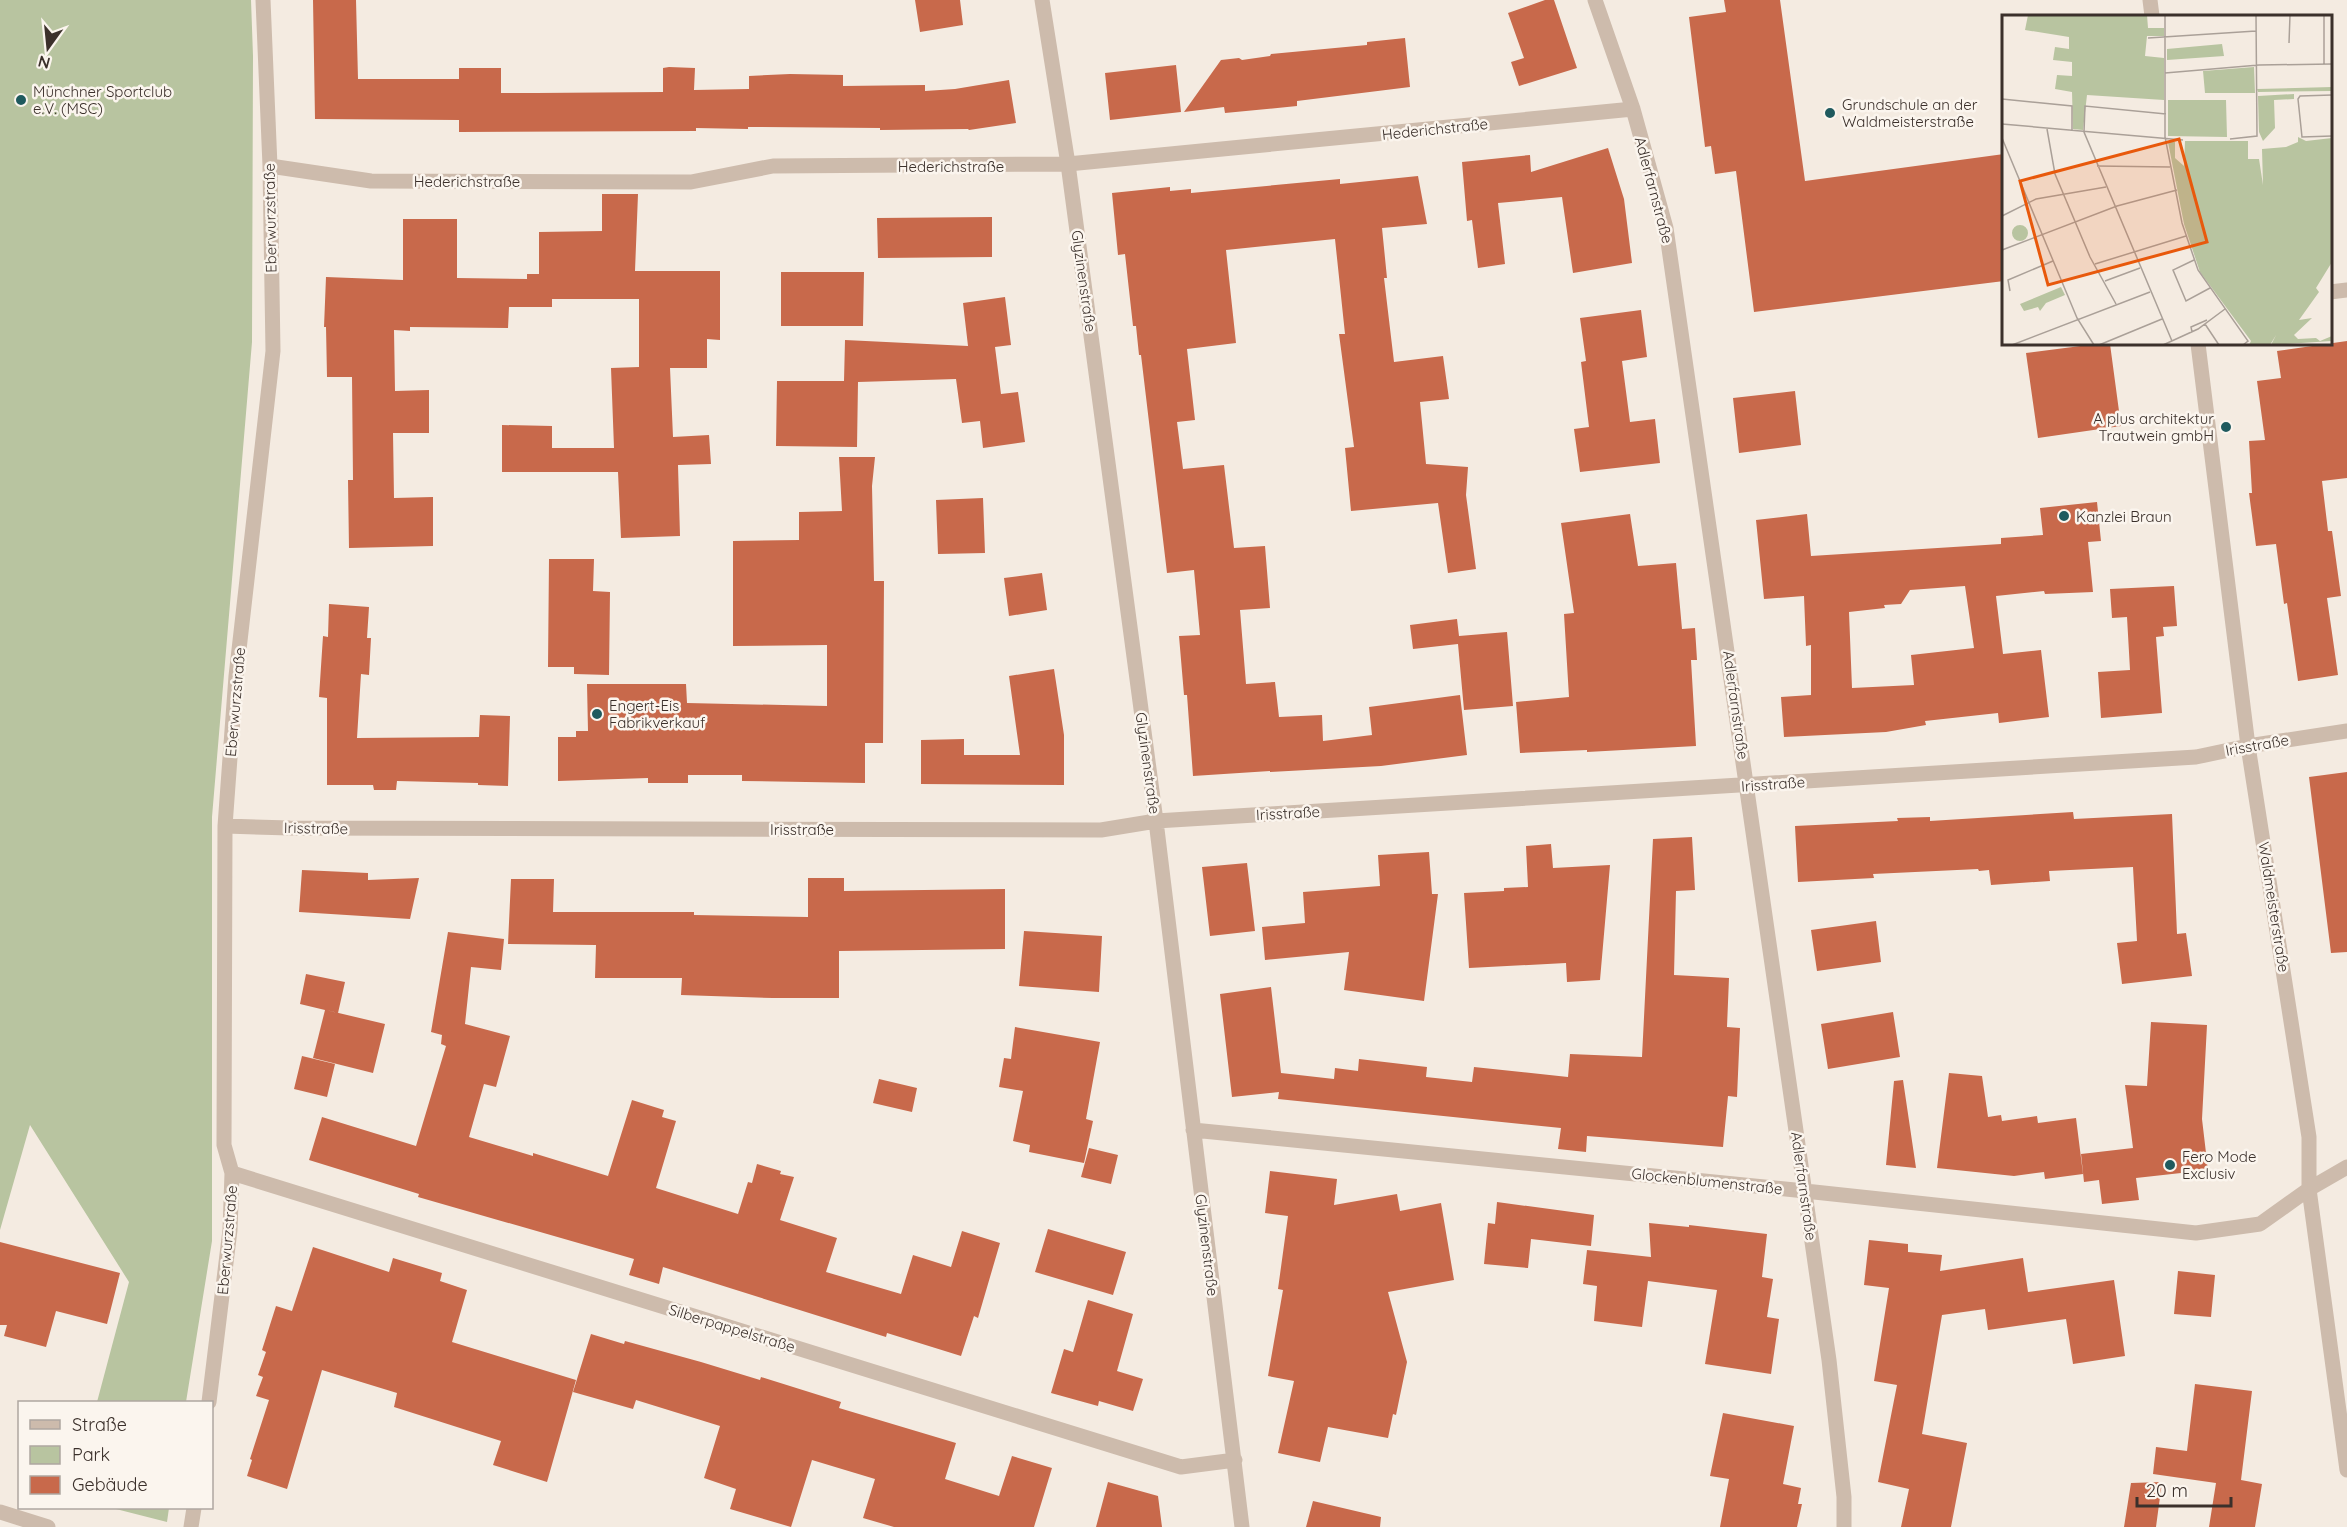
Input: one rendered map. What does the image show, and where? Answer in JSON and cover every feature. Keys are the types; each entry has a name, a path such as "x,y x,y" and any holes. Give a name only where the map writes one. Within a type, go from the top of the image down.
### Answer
{"street":[{"name":"Eberwurzstraße","path":"209,1401 230,1230 232,1173 224,1145 225,826 236,676 273,351 270,166 263,0"},
{"name":"Glyzinenstraße","path":"1042,0 1068,164 1156,821 1242,1527"},
{"name":"Adlerfarnstraße","path":"1595,0 1633,109 1666,228 1830,1369 1844,1497 1844,1527"},
{"path":"2150,0 2152,15"},
{"name":"Hederichstraße","path":"270,166 371,181 691,182 773,166 1068,164 1633,109"},
{"path":"2332,292 2347,290"},
{"name":"Waldmeisterstraße","path":"2198,345 2248,746 2309,1137 2309,1189 2347,1470"},
{"name":"Irisstraße","path":"225,826 1101,830 1156,821 2196,757 2248,746 2347,731"},
{"name":"Glockenblumenstraße","path":"1192,1131 1805,1191 2196,1233 2260,1224 2309,1189 2347,1167"},
{"name":"Silberpappelstraße","path":"232,1173 1180,1467 1235,1460"},
{"path":"191,1527 194,1509"},
{"path":"0,1512 48,1527"}],"green space":[{"path":"0,0 251,0 253,56 252,342 212,817 212,1241 186,1401 97,1401 129,1282 30,1125 0,1230"},
{"path":"116,1509 169,1509 167,1522"}],"building":[{"path":"313,0 356,0 358,79 459,79 459,68 501,68 501,93 663,92 663,68 669,67 695,68 694,90 749,89 749,76 790,74 843,75 843,86 925,85 925,91 955,89 1009,80 1016,123 969,130 748,127 748,129 696,128 696,131 459,132 459,120 315,119"},
{"path":"915,0 960,0 963,25 920,32"},
{"path":"1545,0 1554,0 1577,68 1519,86 1511,62 1524,58 1508,13"},
{"path":"1724,0 1780,0 1805,181 2002,154 2002,281 1754,312 1736,171 1715,174 1711,146 1705,147 1689,17 1726,12"},
{"path":"1405,38 1410,87 1297,101 1297,106 1225,113 1224,107 1184,112 1221,60 1239,58 1242,60 1271,54 1367,45 1367,42"},
{"path":"1176,65 1181,112 1110,120 1105,73"},
{"path":"1608,148 1624,199 1632,263 1573,273 1562,197 1498,203 1505,264 1478,268 1472,220 1467,221 1462,162 1530,155 1531,172"},
{"path":"1418,176 1427,224 1382,228 1387,278 1384,278 1394,362 1443,356 1449,399 1420,402 1426,464 1468,467 1466,495 1476,569 1448,573 1438,503 1351,511 1345,448 1354,447 1339,334 1345,334 1335,239 1226,250 1236,343 1187,349 1195,420 1177,422 1183,469 1224,465 1234,548 1265,546 1270,608 1240,610 1246,684 1275,682 1279,717 1322,715 1323,741 1372,735 1369,707 1460,695 1467,755 1381,766 1193,776 1187,695 1184,695 1179,636 1200,635 1194,570 1167,573 1141,355 1139,355 1136,326 1133,326 1125,254 1118,255 1112,193 1170,187 1170,191 1191,189 1191,193 1340,179 1340,184"},
{"path":"602,194 638,194 635,271 720,271 720,340 707,339 707,368 670,368 673,437 709,435 711,464 678,465 680,536 621,538 618,472 502,472 502,425 552,426 552,448 614,448 611,368 639,367 639,299 552,299 552,307 509,307 508,328 410,327 410,331 394,330 395,391 429,390 429,433 393,433 394,498 433,497 433,546 349,548 348,480 353,480 352,377 327,377 326,327 324,327 326,277 403,280 403,219 457,219 457,278 527,279 527,274 539,274 539,232 602,231"},
{"path":"992,217 992,257 878,258 877,218"},
{"path":"781,272 864,272 863,326 781,326"},
{"path":"1005,297 1011,345 995,347 1001,394 1018,392 1025,442 983,448 980,421 962,423 956,379 858,382 857,447 776,446 777,381 844,381 845,340 968,346 963,303"},
{"path":"1641,310 1647,357 1622,361 1630,422 1655,419 1660,463 1580,472 1574,429 1589,427 1581,362 1586,361 1580,318"},
{"path":"2347,341 2347,478 2322,481 2328,531 2332,531 2341,596 2327,598 2338,675 2298,681 2276,544 2256,546 2249,493 2252,493 2249,441 2265,440 2257,381 2281,378 2277,351 2332,345"},
{"path":"2088,345 2110,345 2121,426 2038,438 2026,353"},
{"path":"1795,391 1801,445 1739,453 1733,398"},
{"path":"839,457 875,457 872,486 874,581 884,581 883,743 865,743 865,783 742,781 742,775 688,775 688,783 648,783 648,778 558,781 558,737 576,737 576,731 588,731 587,684 686,684 687,703 827,706 827,645 733,646 733,541 799,540 799,512 842,511"},
{"path":"983,498 985,553 938,554 936,500"},
{"path":"2097,502 2101,541 2088,542 2093,592 2045,594 2044,591 1996,596 2003,654 2041,650 2049,717 1999,723 1998,713 1925,721 1926,725 1886,732 1784,737 1781,697 1811,695 1811,645 1806,646 1804,596 1764,599 1756,520 1807,514 1811,556 2001,544 2001,538 2043,535 2040,508","holes":["1965,586 1974,648 1911,655 1914,685 1852,688 1849,612 1901,604 1910,590"]},
{"path":"1630,514 1638,566 1676,563 1682,629 1695,628 1697,660 1691,660 1696,746 1520,753 1516,702 1569,697 1564,614 1574,613 1561,523"},
{"path":"549,559 594,559 593,591 610,592 609,675 574,674 574,667 548,667"},
{"path":"1042,573 1047,610 1009,616 1004,578"},
{"path":"2174,586 2177,626 2163,627 2164,636 2156,637 2162,713 2101,718 2098,672 2130,670 2127,617 2112,618 2110,589"},
{"path":"329,604 369,607 367,638 371,638 369,675 361,674 357,738 479,737 480,715 510,716 508,786 397,781 396,790 374,790 373,785 327,785 327,698 319,697 323,636 328,637"},
{"path":"1457,619 1459,636 1507,632 1513,706 1464,710 1458,644 1413,649 1410,625"},
{"path":"1054,669 1064,735 1064,785 921,784 921,740 964,739 964,755 1020,755 1009,676"},
{"path":"2347,772 2347,952 2331,953 2309,777"},
{"path":"2073,812 2074,819 2172,814 2177,934 2186,933 2192,976 2122,984 2117,943 2137,941 2133,867 2049,871 2050,881 1991,885 1989,870 1979,871 1978,869 1873,874 1874,878 1798,882 1795,826 1898,821 1897,818 1930,817 1930,821"},
{"path":"1692,837 1695,890 1676,891 1674,975 1729,978 1727,1027 1740,1028 1737,1097 1728,1096 1723,1147 1587,1136 1586,1152 1558,1149 1561,1128 1278,1099 1279,1092 1232,1097 1220,994 1271,987 1281,1073 1334,1079 1335,1068 1358,1071 1359,1059 1427,1067 1426,1077 1472,1082 1474,1067 1568,1077 1570,1054 1642,1057 1653,839"},
{"path":"1551,844 1553,868 1610,865 1600,980 1567,982 1566,963 1469,968 1464,893 1528,887 1526,846"},
{"path":"1429,852 1432,894 1438,894 1424,1001 1344,990 1349,952 1265,960 1262,927 1305,923 1303,892 1380,886 1378,855"},
{"path":"1247,863 1255,931 1210,936 1202,867"},
{"path":"302,870 368,873 368,880 419,878 410,919 299,912"},
{"path":"808,878 844,878 844,891 1005,889 1005,949 839,951 839,998 773,998 681,995 682,978 595,978 596,945 508,944 511,879 554,879 553,912 694,912 694,915 808,917"},
{"path":"1876,921 1881,962 1817,971 1811,930"},
{"path":"1024,931 1102,936 1099,992 1019,986"},
{"path":"448,932 504,939 501,970 471,967 465,1024 510,1036 496,1087 484,1084 469,1137 533,1156 533,1153 608,1176 632,1100 664,1110 662,1117 676,1121 656,1188 738,1214 748,1182 752,1183 757,1164 781,1171 780,1174 794,1177 780,1220 837,1238 826,1272 901,1294 913,1255 951,1267 962,1231 1000,1243 978,1318 974,1316 961,1356 887,1333 886,1337 663,1267 659,1284 629,1275 634,1259 418,1197 419,1194 309,1160 322,1117 416,1146 446,1046 441,1044 442,1035 431,1032"},
{"path":"306,974 345,982 338,1013 385,1024 373,1073 313,1058 325,1010 300,1004"},
{"path":"1893,1012 1900,1057 1828,1069 1821,1024"},
{"path":"2151,1022 2207,1025 2202,1119 2208,1170 2136,1178 2139,1200 2102,1204 2099,1180 2084,1182 2081,1154 2133,1148 2125,1085 2147,1086"},
{"path":"1015,1027 1100,1042 1086,1119 1093,1121 1084,1163 1029,1152 1030,1145 1013,1141 1023,1091 999,1087 1004,1058 1011,1059"},
{"path":"302,1056 335,1064 327,1097 294,1089"},
{"path":"1949,1073 1982,1076 1988,1117 2001,1115 2002,1121 2037,1116 2038,1123 2076,1118 2083,1174 2045,1179 2044,1172 2014,1176 1937,1168"},
{"path":"879,1079 917,1088 912,1112 873,1103"},
{"path":"1903,1080 1916,1168 1886,1165 1894,1081"},
{"path":"1089,1148 1118,1155 1111,1184 1081,1177"},
{"path":"1270,1171 1337,1179 1334,1205 1397,1194 1400,1211 1441,1203 1454,1280 1388,1292 1407,1362 1396,1415 1393,1414 1388,1438 1328,1427 1320,1462 1278,1453 1294,1381 1268,1376 1283,1290 1278,1289 1288,1216 1265,1213"},
{"path":"1497,1202 1594,1215 1591,1246 1531,1239 1528,1268 1484,1264 1488,1223 1495,1224"},
{"path":"1649,1223 1767,1234 1762,1277 1773,1279 1767,1317 1779,1319 1771,1374 1705,1364 1717,1290 1648,1281 1642,1327 1594,1321 1597,1286 1583,1284 1587,1250 1651,1257"},
{"path":"1048,1229 1126,1252 1113,1295 1035,1272"},
{"path":"1869,1240 1908,1244 1908,1252 1942,1255 1940,1271 2023,1258 2028,1292 2114,1280 2125,1356 2073,1364 2066,1319 1988,1330 1985,1309 1942,1315 1922,1434 1967,1443 1951,1527 1901,1527 1909,1489 1878,1482 1897,1385 1874,1381 1889,1288 1864,1285"},
{"path":"0,1242 120,1273 107,1324 56,1311 46,1347 4,1336 7,1325 0,1325"},
{"path":"313,1247 389,1272 393,1258 442,1273 440,1281 467,1290 452,1342 576,1380 547,1482 493,1465 501,1441 394,1407 397,1393 322,1370 287,1489 247,1476 252,1460 250,1459 269,1400 256,1396 263,1377 258,1375 266,1352 262,1350 276,1306 292,1311"},
{"path":"2178,1271 2215,1275 2211,1317 2174,1314"},
{"path":"1088,1300 1133,1314 1117,1371 1143,1379 1133,1411 1099,1401 1098,1406 1051,1393 1064,1349 1073,1352"},
{"path":"591,1334 624,1344 625,1341 760,1380 761,1377 841,1402 839,1408 956,1443 945,1479 999,1496 1012,1456 1052,1468 1034,1527 894,1527 863,1518 875,1479 812,1460 791,1527 730,1509 736,1489 704,1478 720,1426 636,1400 633,1409 573,1392"},
{"path":"2195,1384 2252,1391 2241,1480 2262,1484 2255,1527 2209,1527 2216,1483 2153,1474 2156,1447 2187,1451"},
{"path":"1723,1413 1794,1426 1783,1484 1801,1488 1798,1504 1802,1504 1797,1527 1720,1527 1729,1479 1710,1476"},
{"path":"1108,1482 1158,1496 1162,1527 1096,1527"},
{"path":"2162,1482 2156,1527 2124,1527 2131,1483"},
{"path":"1313,1501 1381,1517 1380,1527 1306,1527"}],"place":[{"name":"Münchner Sportclub e.V. (MSC)","path":"21,100"},
{"name":"Grundschule an der Waldmeisterstraße","path":"1830,113"},
{"name":"A plus architektur Trautwein gmbH","path":"2226,427"},
{"name":"Kanzlei Braun","path":"2064,516"},
{"name":"Engert-Eis Fabrikverkauf","path":"597,714"},
{"name":"Fero Mode Exclusiv","path":"2170,1165"}]}
